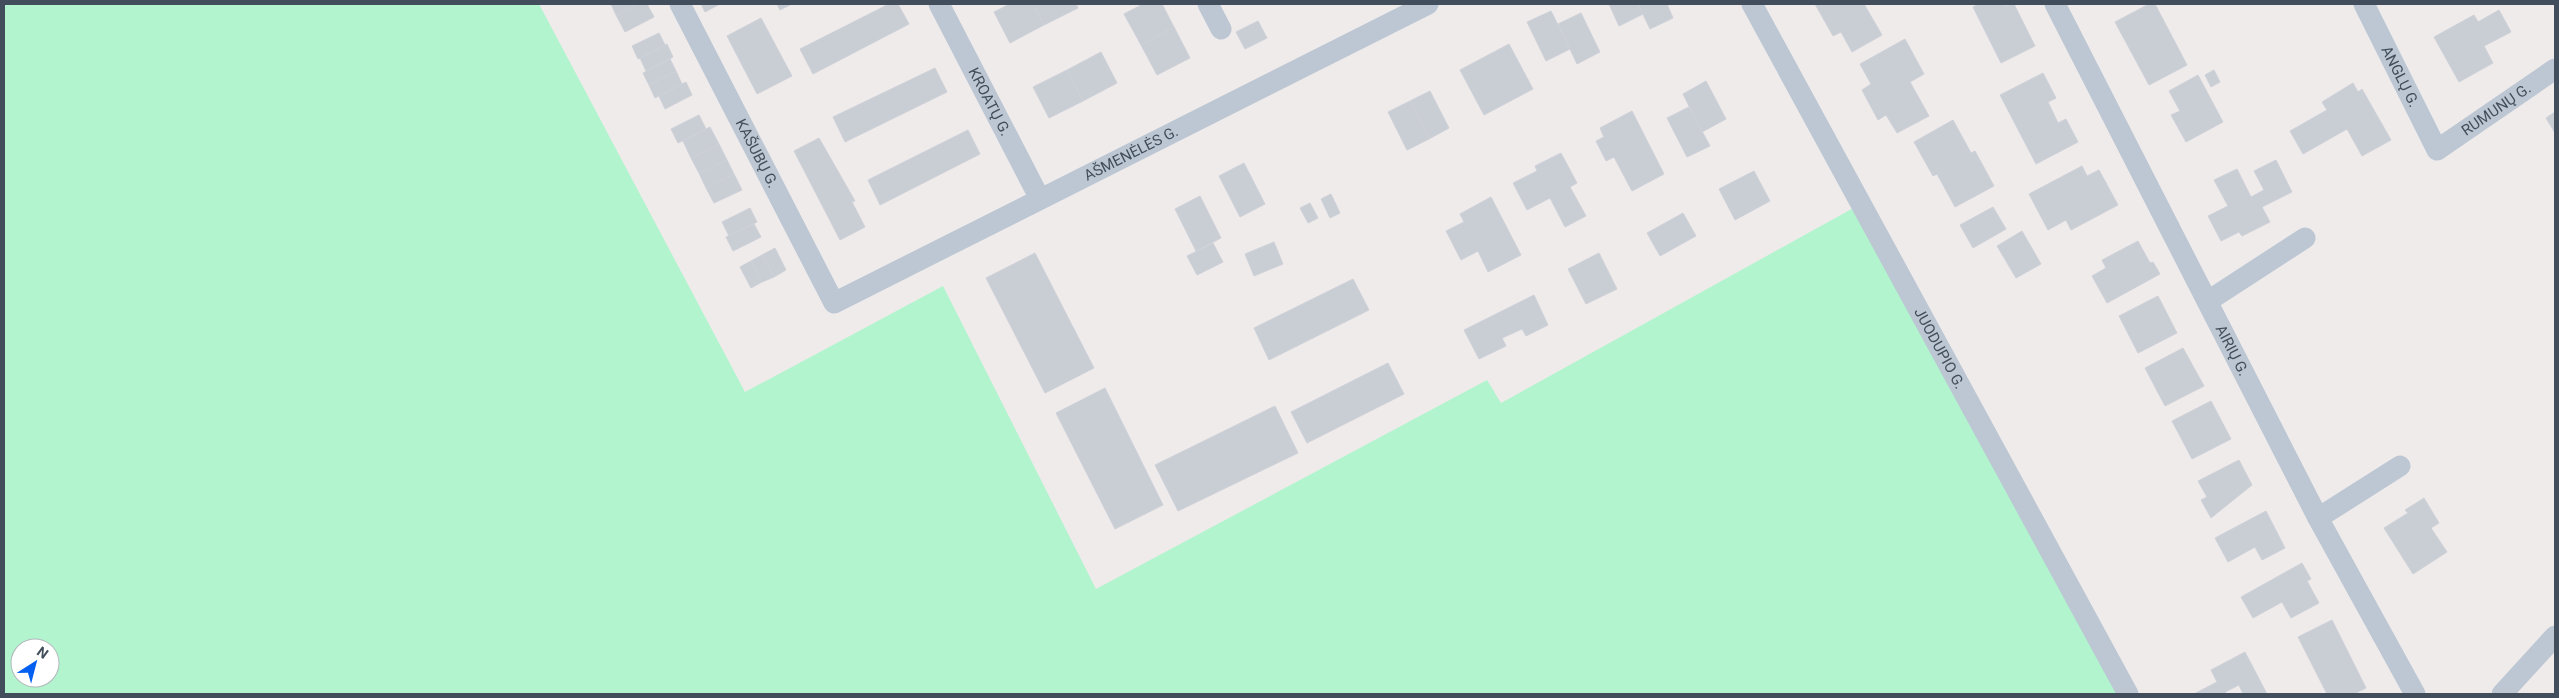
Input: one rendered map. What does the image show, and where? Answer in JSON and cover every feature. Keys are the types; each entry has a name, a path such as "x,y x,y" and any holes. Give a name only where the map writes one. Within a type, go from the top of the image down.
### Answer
{"street":[{"name":"KAŠUBŲ G.","path":"680,4 834,303"},
{"name":"KROATŲ G.","path":"939,4 1040,199"},
{"path":"1208,4 1221,29"},
{"name":"AŠMENĖLĖS G.","path":"834,303 1428,4"},
{"name":"JUODUPIO G.","path":"1752,4 2128,694"},
{"name":"AIRIŲ G.","path":"2055,4 2318,518 2415,694"},
{"name":"ANGLŲ G.","path":"2364,4 2437,150"},
{"name":"RUMUNŲ G.","path":"2437,150 2555,69"},
{"path":"2208,301 2305,238"},
{"path":"2318,518 2400,466"},
{"path":"2502,694 2555,636"}],"green space":[{"path":"4,4 539,4 745,392 943,286 1096,589 1487,380 1501,403 1857,206 2120,694 4,694"}],"building":[{"path":"611,4 638,4 616,15"},
{"path":"638,4 647,4 654,17 625,32 616,15"},
{"path":"701,4 720,4 705,12"},
{"path":"777,4 792,4 780,10"},
{"path":"889,4 898,4 909,24 813,74 800,49"},
{"path":"1010,4 1033,4 1044,25 1010,43 994,12"},
{"path":"1033,4 1076,4 1078,8 1044,25"},
{"path":"1143,4 1162,4 1174,27 1141,45 1124,14"},
{"path":"1609,4 1638,4 1643,14 1619,26"},
{"path":"1638,4 1667,4 1673,18 1650,29"},
{"path":"1815,4 1864,4 1882,35 1852,52 1841,32 1833,36"},
{"path":"1979,4 2005,4 2006,6 2014,4 2035,46 2001,63 1973,7"},
{"path":"2149,4 2155,4 2187,65 2149,85 2115,22"},
{"path":"2499,10 2511,32 2484,46 2493,63 2459,82 2434,37 2474,15 2478,22"},
{"path":"1551,11 1570,49 1546,61 1527,22"},
{"path":"1581,13 1600,52 1577,64 1558,24"},
{"path":"761,18 792,76 757,94 727,36"},
{"path":"1258,21 1267,38 1245,49 1236,32"},
{"path":"1174,27 1190,58 1157,75 1141,45"},
{"path":"659,33 665,45 638,59 632,46"},
{"path":"1905,39 1924,74 1910,82 1929,116 1897,133 1886,115 1878,120 1862,90 1871,84 1860,64"},
{"path":"667,44 673,57 646,71 640,58"},
{"path":"1509,44 1533,89 1484,115 1460,70"},
{"path":"1101,52 1117,83 1083,101 1067,70"},
{"path":"670,59 676,71 649,85 643,73"},
{"path":"935,68 947,92 845,142 833,117"},
{"path":"1067,70 1083,101 1049,118 1033,87"},
{"path":"2214,70 2220,82 2211,87 2205,75"},
{"path":"676,71 682,84 655,98 649,85"},
{"path":"2043,73 2056,98 2048,102 2058,123 2066,119 2078,142 2036,164 2000,95"},
{"path":"2198,75 2223,122 2186,142 2171,115 2180,111 2169,91"},
{"path":"1706,81 1726,119 1702,132 1683,94"},
{"path":"686,82 692,95 665,109 659,96"},
{"path":"2353,83 2358,92 2362,89 2391,140 2362,156 2347,129 2303,154 2290,131 2327,110 2322,102"},
{"path":"1430,91 1449,128 1429,139 1410,101"},
{"path":"1410,101 1429,139 1407,150 1388,112"},
{"path":"1689,107 1710,146 1687,157 1667,118"},
{"path":"1632,111 1664,174 1632,191 1614,157 1606,161 1596,141 1604,137 1600,128"},
{"path":"2555,112 2555,133 2546,118"},
{"path":"699,115 706,129 678,143 671,129"},
{"path":"1953,120 1971,153 1975,151 1994,186 1955,207 1937,174 1933,176 1914,142"},
{"path":"710,127 719,144 691,158 683,141"},
{"path":"968,130 980,154 880,205 868,180"},
{"path":"819,138 855,201 852,202 865,227 840,240 794,151"},
{"path":"719,144 727,160 699,173 691,158"},
{"path":"1561,153 1577,183 1570,187 1586,216 1565,227 1550,198 1527,210 1513,183 1537,171 1535,166"},
{"path":"727,160 734,174 706,188 699,173"},
{"path":"2276,160 2292,192 2262,207 2270,222 2242,236 2239,232 2221,241 2208,216 2228,206 2214,180 2237,169 2251,197 2264,190 2254,171"},
{"path":"1244,163 1265,204 1240,217 1219,176"},
{"path":"2082,166 2087,176 2099,170 2118,205 2071,230 2066,220 2048,230 2029,194"},
{"path":"1754,171 1770,201 1735,220 1719,189"},
{"path":"734,174 742,190 714,203 706,188"},
{"path":"1331,194 1340,213 1330,218 1321,199"},
{"path":"1200,196 1221,238 1196,251 1175,209"},
{"path":"1491,197 1521,255 1488,272 1478,251 1461,260 1446,231 1464,222 1460,214"},
{"path":"1310,203 1318,218 1308,223 1300,208"},
{"path":"1993,207 2006,229 1973,248 1960,225"},
{"path":"750,208 757,222 729,236 722,222"},
{"path":"1683,213 1696,236 1660,256 1647,233"},
{"path":"754,224 761,237 733,251 726,237"},
{"path":"2022,231 2041,264 2016,278 1997,246"},
{"path":"2138,241 2150,263 2153,262 2160,274 2107,303 2092,276 2106,268 2102,260"},
{"path":"1274,242 1283,264 1254,276 1245,254"},
{"path":"1213,243 1223,262 1197,275 1187,256"},
{"path":"775,248 786,270 774,277 762,255"},
{"path":"1035,253 1094,368 1045,393 986,278"},
{"path":"1599,253 1617,289 1586,304 1568,269"},
{"path":"762,255 774,277 762,282 751,261"},
{"path":"751,261 762,282 751,288 740,267"},
{"path":"1353,279 1369,310 1269,360 1254,328"},
{"path":"1534,295 1548,325 1526,336 1522,329 1502,338 1506,346 1479,359 1464,330"},
{"path":"2158,296 2177,333 2138,353 2119,316"},
{"path":"2183,348 2204,386 2165,406 2145,368"},
{"path":"1388,363 1404,394 1307,443 1291,412"},
{"path":"1105,388 1163,505 1115,529 1056,413"},
{"path":"2211,401 2231,439 2192,459 2172,421"},
{"path":"1275,406 1298,453 1178,511 1155,465"},
{"path":"2239,460 2252,485 2211,518 2201,500 2207,497 2198,481"},
{"path":"2424,498 2439,523 2431,528 2447,552 2413,574 2384,528 2408,513 2405,510"},
{"path":"2266,511 2285,548 2262,560 2255,547 2228,562 2215,538"},
{"path":"2302,563 2311,579 2307,581 2319,603 2291,618 2282,602 2253,618 2241,597"},
{"path":"2332,620 2366,688 2354,694 2327,694 2298,637"},
{"path":"2245,652 2267,694 2243,694 2239,685 2225,692 2227,694 2194,694 2217,682 2211,670"}]}
